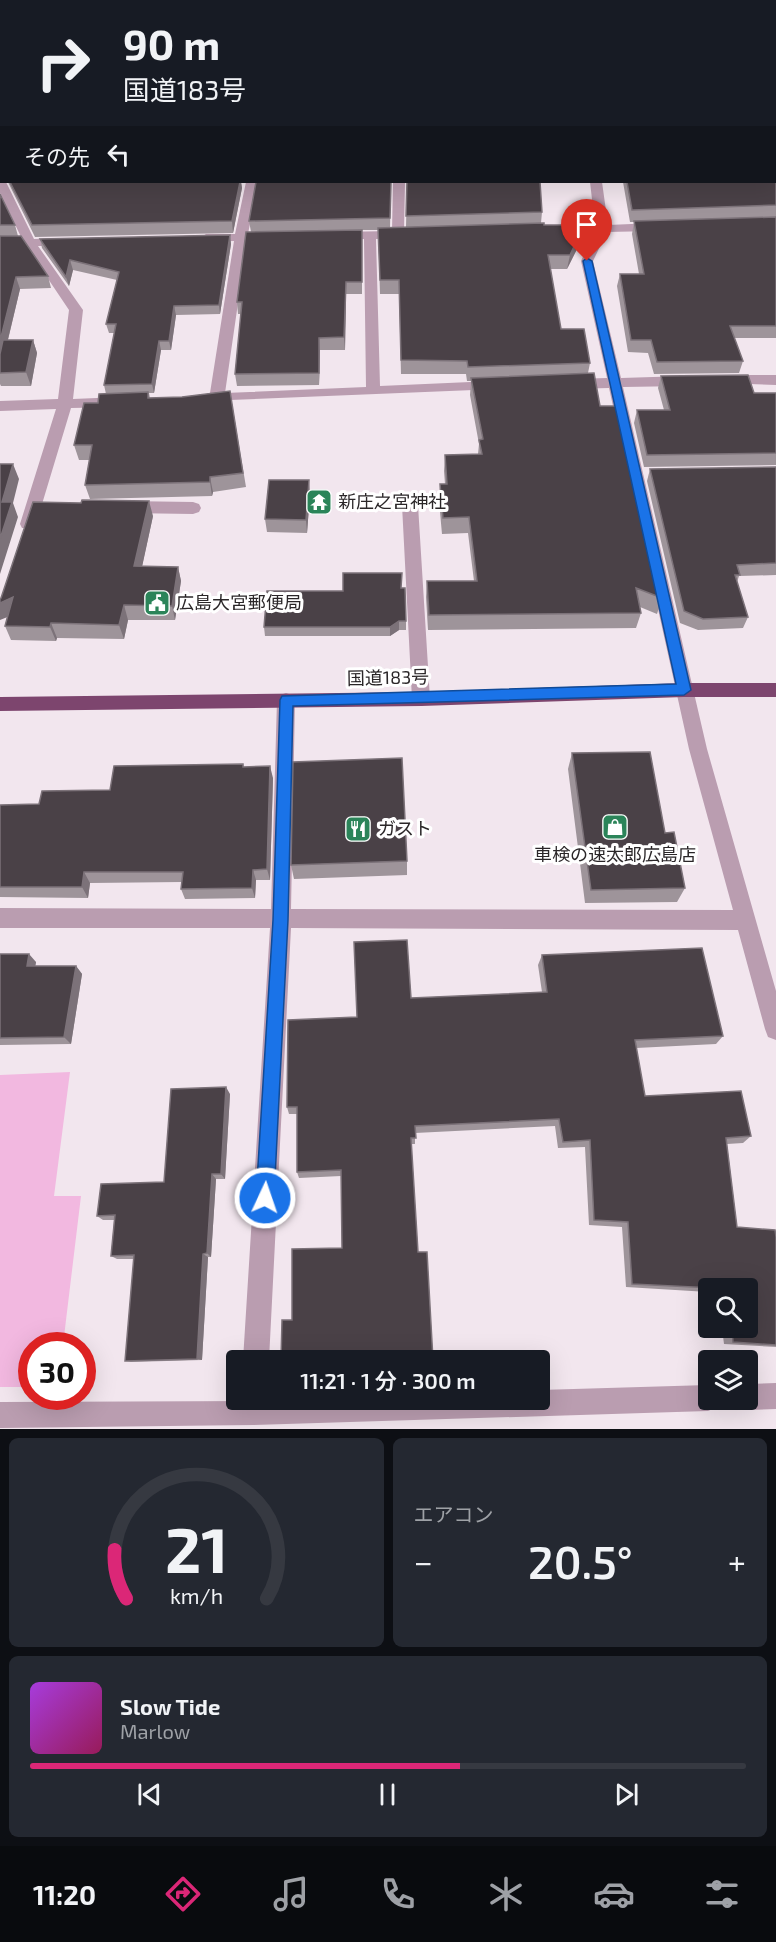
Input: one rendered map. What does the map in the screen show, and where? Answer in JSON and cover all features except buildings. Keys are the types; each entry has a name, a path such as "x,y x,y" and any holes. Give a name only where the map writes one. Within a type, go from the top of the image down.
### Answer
{"highway":[{"name":"国道183号","path":"0,704 421,699 684,690 776,690"}],"street":[{"path":"2,183 30,243 76,310 65,404 40,506 23,539"},
{"path":"217,397 241,237 252,183"},
{"path":"398,234 399,183"},
{"path":"596,183 602,229 587,261 616,382 643,473 684,690 776,1029"},
{"path":"546,231 672,227"},
{"path":"323,236 421,234"},
{"path":"370,236 373,391"},
{"path":"194,238 276,237"},
{"path":"0,243 77,241"},
{"path":"558,384 776,380"},
{"path":"194,398 512,386"},
{"path":"0,406 135,401"},
{"path":"410,506 421,699"},
{"path":"113,507 193,508"},
{"path":"257,1350 281,920 286,700"},
{"path":"0,918 745,920"},
{"path":"758,1397 776,1396"},
{"path":"0,1414 253,1413 698,1398"}],"shaded area":[{"path":"70,1072 54,1196 81,1196 65,1332 18,1332 18,1387 0,1387 0,1075"}],"place":[{"name":"新庄之宮神社","path":"319,502"},
{"name":"広島大宮郵便局","path":"157,603"},
{"name":"車検の速太郎広島店","path":"615,827"},
{"name":"ガスト","path":"358,829"}],"route":[{"path":"265,1198 281,920 286,700 421,699 684,690 587,261"}]}
